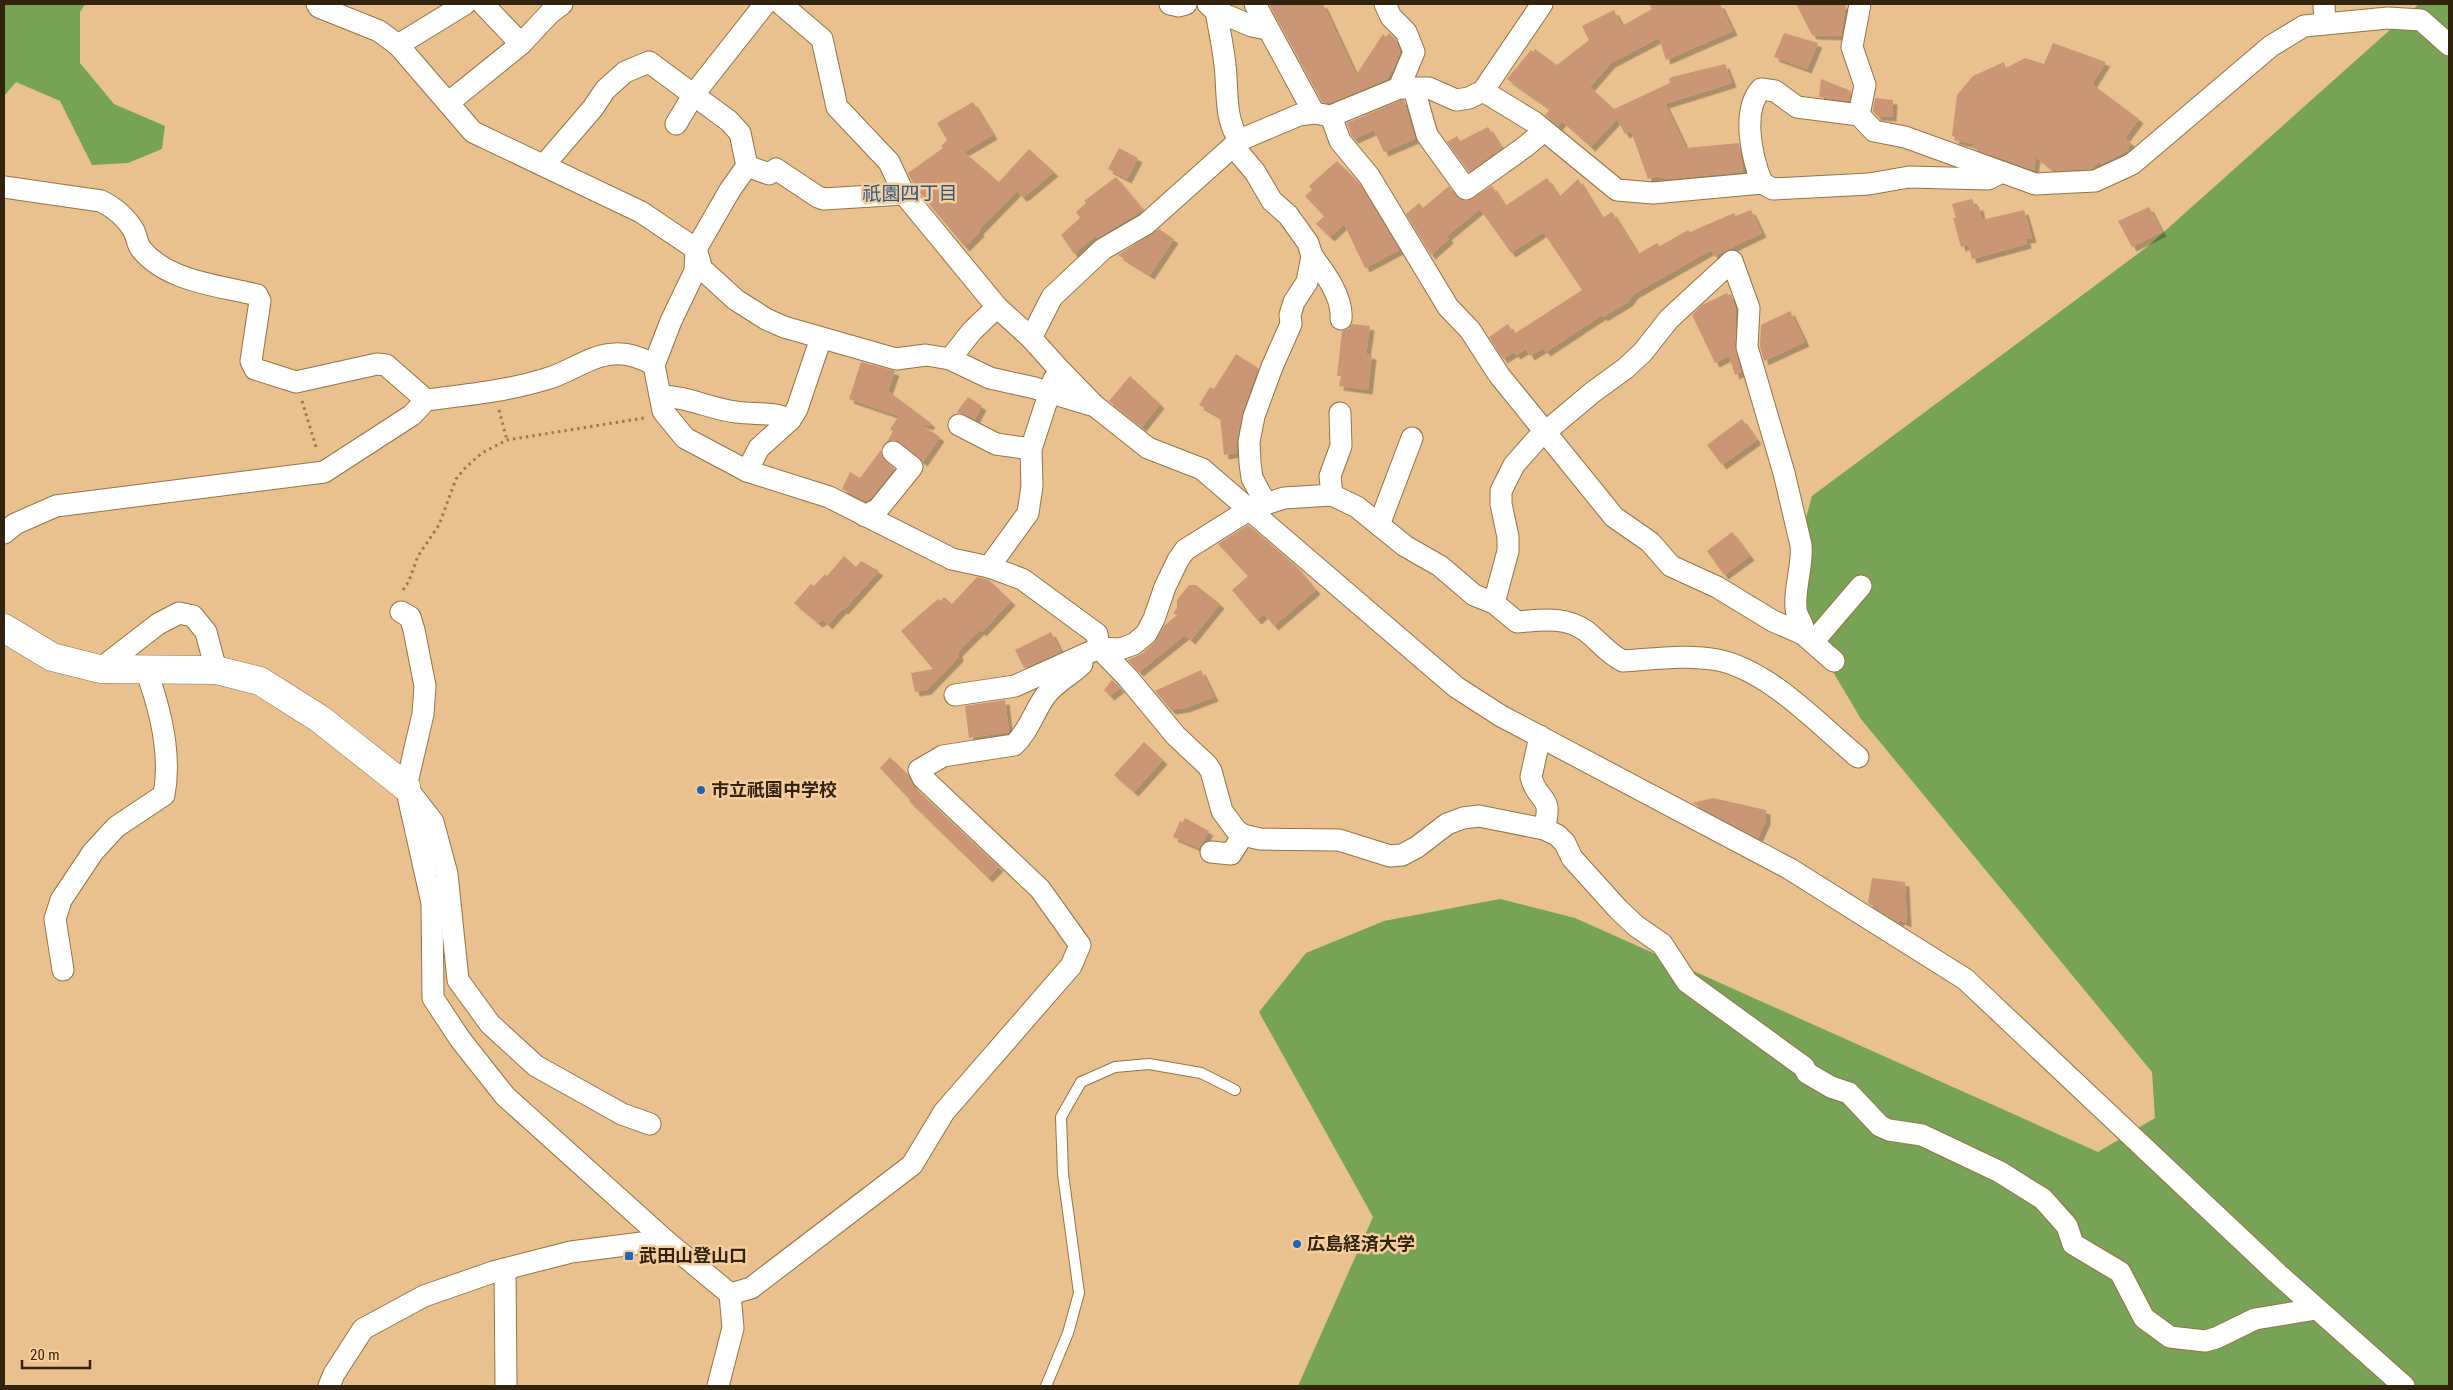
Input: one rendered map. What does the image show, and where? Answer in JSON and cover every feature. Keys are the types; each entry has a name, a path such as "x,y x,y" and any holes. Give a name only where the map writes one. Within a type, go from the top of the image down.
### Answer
{"street":[{"path":"317,4 319,7 380,31 398,45 473,132 642,212 696,249 702,268 736,300 766,319 784,328 896,359 926,355 950,360 990,378 1050,392 1095,406"},
{"path":"398,45 465,4"},
{"path":"483,4 521,44"},
{"path":"448,103 521,44 550,13 562,4"},
{"path":"676,124 694,94 765,4"},
{"path":"781,4 822,39 837,107 889,162 904,194 997,307 1031,338 1095,406 1148,448 1202,469 1258,506 1456,687 1501,716 1790,869 1965,979 2316,1309 2404,1386"},
{"path":"1170,4 1179,6 1186,4"},
{"path":"1255,4 1267,29 1340,141 1368,176 1448,307 1470,330 1499,376 1614,517 1650,542 1671,566 1717,587 1773,621 1808,638 1834,661"},
{"path":"1385,4 1391,16 1406,32 1414,52 1406,88 1427,135 1466,189 1544,131"},
{"path":"1031,338 1052,297 1103,249 1146,224 1236,143 1299,115 1322,114 1406,88 1429,88 1456,100 1469,98 1483,92 1542,4"},
{"path":"1859,115 1865,85 1852,47 1860,4"},
{"path":"1214,6 1252,26 1267,29"},
{"path":"1214,6 1224,56 1229,109 1236,143 1272,201 1288,215 1308,243 1312,256 1322,268 1342,308 1341,319"},
{"path":"1762,183 1758,171 1751,119 1753,104 1761,89 1775,91 1797,107 1859,115 1874,131 1905,138 2035,184 2095,181 2132,164 2271,46 2325,14 2421,20 2449,45"},
{"path":"544,166 593,108 605,90 625,72 649,62 735,126 740,133 748,166"},
{"path":"1483,92 1534,122 1617,190 1653,193 1762,183 1773,189 1869,184 1909,177 1988,179 2000,173"},
{"path":"748,166 769,174 776,169 824,199 904,194"},
{"path":"748,166 730,190 696,249 695,271 671,321 654,365 662,404 685,438 747,471 830,497 952,559 988,567 1022,579 1097,634 1099,648 1128,678 1176,736 1207,765 1211,771 1222,811 1236,830 1243,835 1260,839 1339,840 1390,856 1402,855 1417,847 1447,824 1463,818 1479,816 1544,829 1557,835 1565,843 1572,858 1618,909 1636,926 1662,944 1688,982 1804,1068 1807,1073 1831,1087 1848,1093 1880,1126 1888,1130 1922,1135 2000,1172 2043,1198 2067,1226 2073,1244 2120,1272 2144,1318 2170,1337 2205,1341 2216,1338 2255,1319 2316,1309"},
{"path":"4,187 101,200 115,208 126,219 134,232 140,248 172,274 257,295 260,301 251,361 255,369 296,382 377,364 386,365 426,400"},
{"path":"1258,506 1252,478 1249,442 1254,416 1272,367 1291,324 1290,315 1294,302 1307,282 1312,256"},
{"path":"1494,603 1504,568 1508,544 1500,504 1501,491 1514,465 1544,432 1626,368 1643,352 1669,319 1732,262 1749,308 1747,347 1784,473 1801,545 1802,556 1796,611 1808,638"},
{"path":"950,360 972,331 997,307"},
{"path":"747,471 759,448 790,420 797,409 821,338"},
{"path":"4,533 16,524 56,506 324,472 412,415 426,400 495,392 548,379 593,359 614,354 640,357 654,365"},
{"path":"988,567 1028,513 1032,486 1031,449 1058,368"},
{"path":"662,404 678,396 736,412 780,415 790,420"},
{"path":"1332,495 1330,476 1341,446 1340,413"},
{"path":"958,425 996,444 1031,449"},
{"path":"1379,525 1412,438"},
{"path":"865,516 878,509 912,467 893,452"},
{"path":"955,695 1015,686 1099,648 1120,649 1134,644 1146,634 1154,619 1165,587 1185,550 1258,506 1284,498 1332,495 1357,507 1405,546 1440,566 1474,595 1494,603 1517,622 1557,619 1574,624 1586,631 1615,657 1623,661 1693,658 1717,660 1740,666 1762,678 1783,694 1858,758"},
{"path":"1808,638 1860,586"},
{"path":"401,612 410,617 425,686 423,714 406,787 432,903 433,998 460,1039 505,1096 664,1240 730,1294 733,1328 718,1386"},
{"path":"100,669 158,624 179,613 193,616 206,632 216,670"},
{"path":"4,628 52,657 100,669 216,670 260,681 320,718 406,787 433,822 447,874 458,980 484,1016 536,1066 622,1114 650,1124"},
{"path":"730,1294 751,1288 912,1165 944,1112 1071,966 1080,945 1040,889 923,778 919,770 943,756 1014,745 1022,738 1044,697 1099,648"},
{"path":"63,970 55,919 61,900 92,852 116,827 164,794 167,778 160,707 146,670"},
{"path":"1540,736 1532,777 1549,811 1544,829"},
{"path":"1211,852 1231,854 1243,835"},
{"path":"329,1386 334,1374 363,1329 424,1296 505,1269 571,1252 664,1240"},
{"path":"505,1269 506,1386"}],"lane":[{"path":"1046,1386 1068,1333 1079,1293 1063,1174 1062,1117 1081,1082 1115,1067 1150,1064 1201,1073 1235,1090"}],"path":[{"path":"296,382 324,472"},
{"path":"495,392 506,440"},
{"path":"401,612 398,599 409,581 418,556 439,525 456,479 482,453 506,440 651,417 662,404"}],"green space":[{"path":"4,4 85,4 80,12 80,63 114,104 165,126 162,149 128,163 92,165 60,101 16,82 4,96"},
{"path":"2419,4 2449,4 2449,1386 1298,1386 1373,1217 1259,1012 1306,953 1384,921 1500,899 1575,918 2098,1152 2155,1118 2152,1072 1861,719 1813,638 1791,573 1812,496 2147,247"}],"building":[{"path":"1269,4 1323,4 1356,75 1383,34 1386,37 1389,33 1395,39 1400,52 1394,67 1387,79 1330,103 1322,102"},
{"path":"1649,4 1720,4 1733,31 1666,60 1659,38 1611,63 1590,87 1614,109 1670,83 1669,79 1672,77 1725,64 1732,83 1665,104 1686,148 1739,143 1743,172 1667,179 1658,176 1648,179 1631,131 1625,134 1617,119 1591,147 1562,121 1558,126 1545,115 1550,109 1507,79 1531,50 1533,52 1535,49 1557,65 1589,40 1582,26 1614,10 1622,26 1652,9"},
{"path":"1796,4 1846,4 1841,36 1812,35"},
{"path":"1784,33 1818,43 1807,69 1774,57"},
{"path":"2053,43 2106,62 2092,84 2139,119 2125,138 2131,143 2127,149 2129,150 2101,164 2099,162 2092,169 2053,171 2036,157 2034,170 1972,148 1974,144 1954,140 1955,137 1952,136 1957,95 1973,76 2004,62 2006,68 2025,58 2044,64"},
{"path":"1821,79 1851,91 1849,101 1819,97"},
{"path":"1875,98 1893,100 1892,117 1877,116 1873,111"},
{"path":"1404,100 1415,139 1384,152 1374,130 1354,139 1347,123"},
{"path":"973,102 993,135 964,152 999,182 1029,149 1054,172 1025,196 1022,197 1017,191 965,247 915,187 908,173 943,148 941,146 947,140 937,123"},
{"path":"1488,127 1502,148 1469,172 1447,142 1457,136 1460,141"},
{"path":"1119,148 1138,158 1127,179 1108,169"},
{"path":"1337,161 1359,183 1399,250 1365,268 1344,224 1330,237 1316,224 1324,216 1305,196 1312,190 1309,186"},
{"path":"1116,177 1143,210 1097,238 1095,236 1074,254 1061,235 1080,218 1076,212 1086,203 1084,201"},
{"path":"1547,178 1559,197 1578,179 1602,218 1612,212 1638,254 1657,243 1660,246 1688,230 1690,232 1734,213 1736,216 1751,210 1762,233 1714,256 1711,250 1634,294 1628,302 1603,317 1602,315 1546,352 1543,348 1530,356 1526,349 1516,355 1514,352 1503,359 1489,337 1508,324 1514,334 1582,290 1543,232 1511,253 1480,209 1447,236 1449,239 1431,255 1406,214 1419,203 1423,208 1449,186 1456,197 1467,201 1492,186 1505,206"},
{"path":"1972,199 1975,206 1979,206 1982,220 2024,210 2032,238 2026,239 2027,244 1972,259 1968,245 1961,247 1953,218 1956,218 1952,204"},
{"path":"2149,207 2162,232 2132,247 2118,221"},
{"path":"1159,229 1174,239 1150,275 1118,255"},
{"path":"1727,293 1728,295 1731,294 1736,310 1735,347 1741,372 1735,375 1729,356 1715,363 1692,315 1702,305"},
{"path":"1790,311 1805,342 1764,361 1760,346 1761,325"},
{"path":"1352,324 1370,326 1366,354 1372,355 1368,390 1339,386 1341,376 1337,376 1342,331 1348,329"},
{"path":"1236,354 1258,368 1242,413 1237,440 1237,453 1224,455 1220,417 1199,405 1210,387 1214,389"},
{"path":"861,362 895,371 888,391 931,423 929,426 917,422 940,437 923,462 900,442 894,440 887,442 893,431 890,429 899,416 849,399"},
{"path":"1130,376 1160,404 1142,427 1109,401"},
{"path":"968,397 982,406 975,419 957,412"},
{"path":"1742,419 1757,440 1722,465 1707,445"},
{"path":"881,450 882,457 894,469 870,499 866,501 842,489 850,472 860,478"},
{"path":"1248,525 1295,565 1316,590 1274,626 1264,614 1257,620 1232,590 1248,576 1218,544"},
{"path":"1732,532 1750,556 1724,575 1707,551"},
{"path":"844,556 856,567 861,561 879,571 828,625 823,620 818,623 794,603 811,584 814,586 825,574 827,576"},
{"path":"977,577 989,580 1011,601 982,632 980,630 958,652 959,657 927,690 915,692 911,673 933,669 901,631 938,599 941,601 944,597 952,604"},
{"path":"1189,585 1196,585 1220,604 1191,640 1185,635 1139,672 1128,660 1142,654 1154,643 1164,626 1177,615 1173,613 1177,608 1177,600"},
{"path":"1051,632 1061,652 1024,668 1015,650"},
{"path":"1201,670 1214,697 1185,708 1171,710 1155,691"},
{"path":"1112,680 1120,688 1110,696 1104,690"},
{"path":"1005,700 1009,732 969,738 965,706"},
{"path":"1144,742 1163,760 1134,792 1114,775"},
{"path":"890,757 907,774 914,787 999,867 988,878 909,801 880,768"},
{"path":"1713,798 1766,810 1766,820 1758,838 1692,803"},
{"path":"1185,818 1209,831 1199,848 1173,837 1180,821 1183,822"},
{"path":"1872,878 1905,882 1907,923 1900,920 1899,922 1868,903"}],"place":[{"name":"市立祇園中学校","path":"701,790"},
{"name":"広島経済大学","path":"1297,1244"},
{"name":"武田山登山口","path":"629,1256"}],"district":[{"name":"祇園四丁目","path":"910,193"}]}
